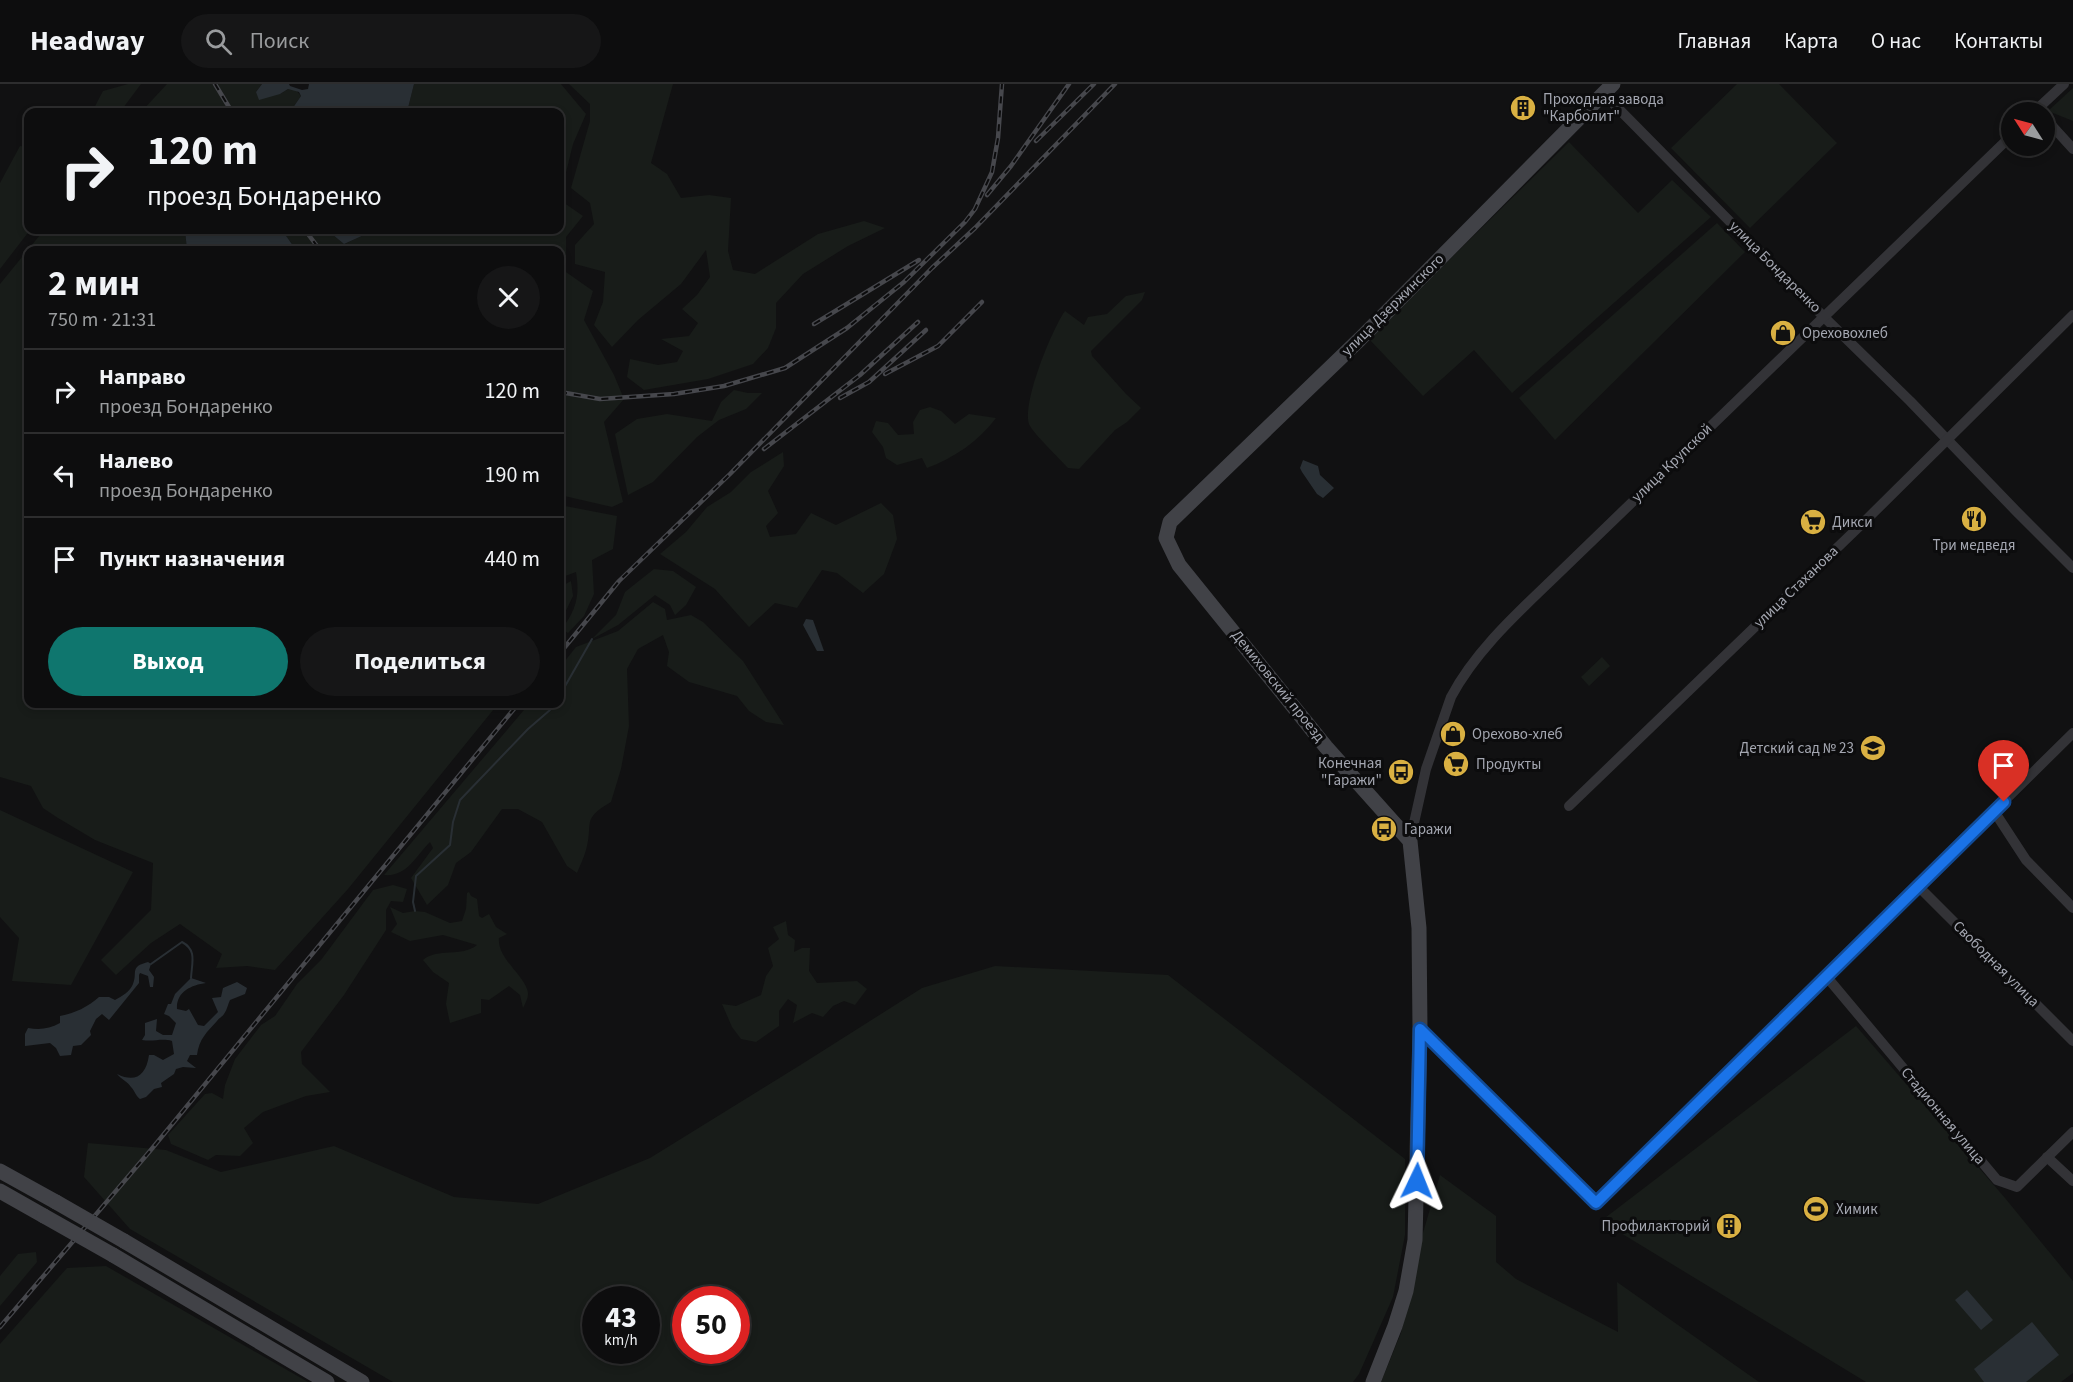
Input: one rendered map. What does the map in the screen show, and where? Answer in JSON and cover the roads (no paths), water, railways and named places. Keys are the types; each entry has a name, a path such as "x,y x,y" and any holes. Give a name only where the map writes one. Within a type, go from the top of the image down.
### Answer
{"main road":[{"name":"улица Дзержинского","path":"1170,522 1360,339 1608,89"},
{"name":"Демиховский проезд","path":"1170,522 1166,538 1179,565 1326,747 1410,841"},
{"path":"1373,1382 1406,1291 1415,1240 1420,1029 1419,928 1410,841"},
{"path":"0,1171 362,1382"},
{"path":"0,1191 327,1382"}],"street":[{"path":"2048,102 2064,84"},
{"name":"улица Бондаренко","path":"1608,89 1824,317 1910,400 2073,568"},
{"path":"2055,130 2073,149"},
{"name":"улица Крупской","path":"1410,841 1426,769 1447,708 1457,686 1491,640 2001,146"},
{"name":"улица Стаханова","path":"1569,806 2073,315"},
{"path":"1420,1029 1596,1203 2073,734"},
{"path":"1994,811 2026,860 2073,908"},
{"name":"Свободная улица","path":"1918,886 2073,1041"},
{"name":"Стадионная улица","path":"1826,976 1997,1180 2017,1187 2047,1157"},
{"path":"2073,1132 2047,1157 2073,1181"}],"waterway":[{"path":"564,688 592,639"},
{"path":"415,911 413,902 416,876 450,845 453,822 460,800 551,708"},
{"path":"151,964 182,942 192,953 191,978"}],"railway":[{"path":"215,84 230,108"},
{"path":"564,393 600,399 674,394 724,386 785,368 847,328 904,282 965,222 975,209 992,172 998,138 1002,84"},
{"path":"987,195 1011,166 1069,84"},
{"path":"1036,141 1094,84"},
{"path":"564,648 619,581 730,474 1115,84"},
{"path":"308,234 317,246"},
{"path":"814,324 919,260"},
{"path":"885,374 938,346 982,302"},
{"path":"764,449 860,375 918,322"},
{"path":"840,398 869,382 926,330"},
{"path":"0,1327 150,1151 515,708"}],"place":[{"name":"Проходная завода \"Карболит\"","path":"1523,108"},
{"name":"Ореховохлеб","path":"1783,333"},
{"name":"Три медведя","path":"1974,519"},
{"name":"Дикси","path":"1813,522"},
{"name":"Орехово-хлеб","path":"1453,734"},
{"name":"Детский сад № 23","path":"1873,748"},
{"name":"Продукты","path":"1456,764"},
{"name":"Конечная \"Гаражи\"","path":"1401,772"},
{"name":"Гаражи","path":"1384,829"},
{"name":"Химик","path":"1816,1209"},
{"name":"Профилакторий","path":"1729,1226"}]}
